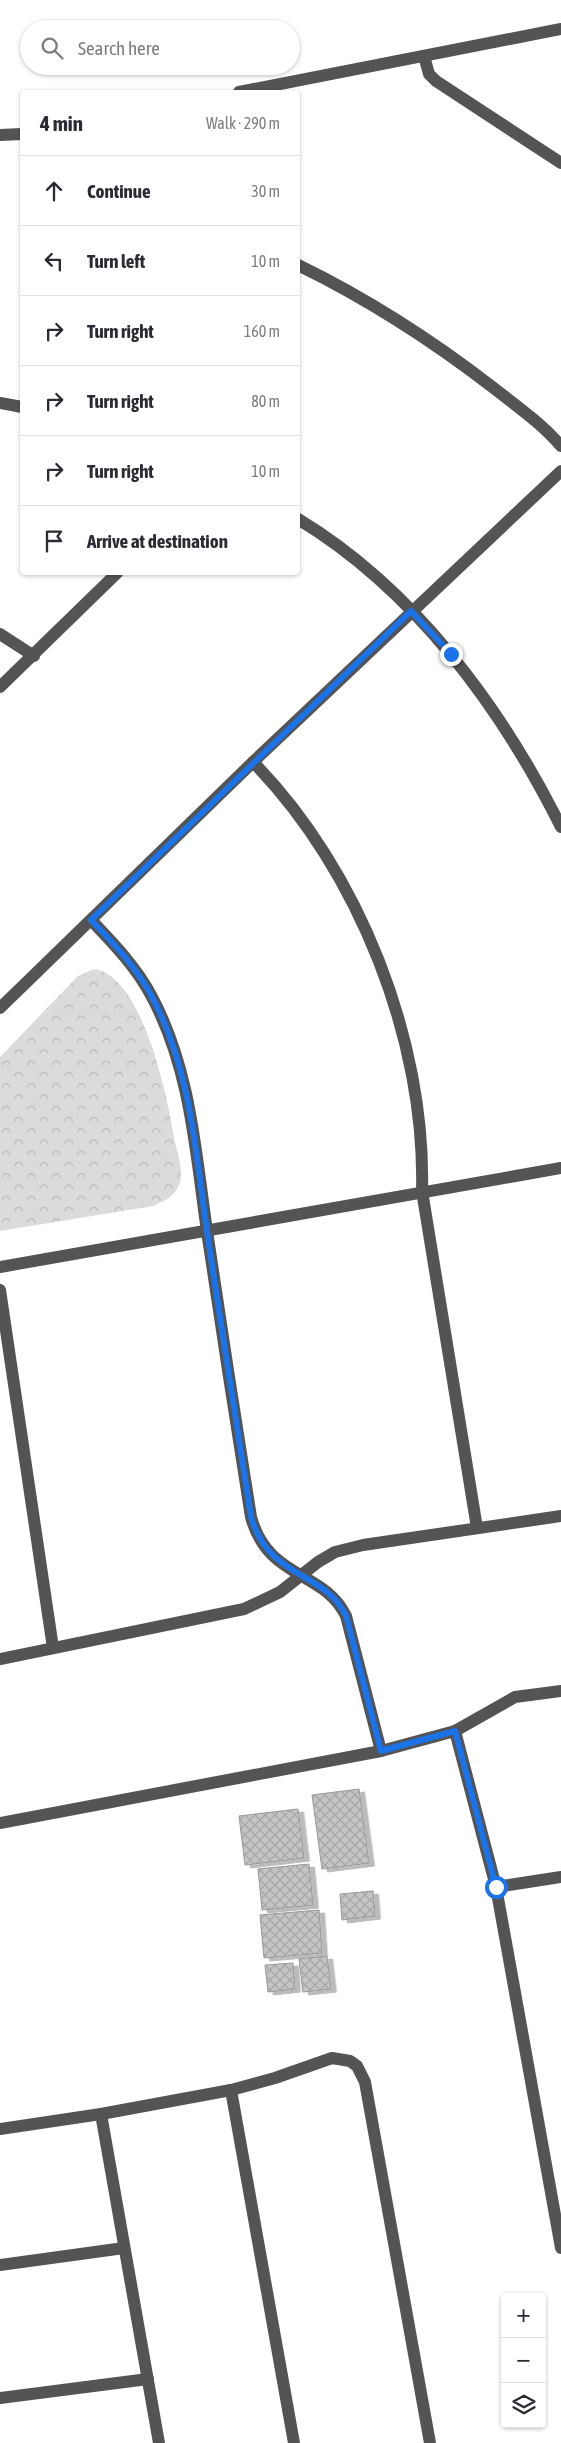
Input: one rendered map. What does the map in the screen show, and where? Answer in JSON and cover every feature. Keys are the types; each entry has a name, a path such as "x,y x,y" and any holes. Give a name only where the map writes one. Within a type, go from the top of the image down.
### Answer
{"street":[{"path":"249,90 561,29"},
{"path":"424,56 429,74 441,85 515,131 561,164"},
{"path":"0,135 20,134"},
{"path":"300,266 356,294 460,362 532,418 561,446"},
{"path":"0,403 20,408"},
{"path":"0,1008 411,611 561,471"},
{"path":"300,520 364,567 411,611 451,654 485,701 541,787 561,828"},
{"path":"0,687 34,656 115,575"},
{"path":"0,634 34,656"},
{"path":"254,762 284,796 321,850 357,912 395,1008 417,1106 423,1167 422,1192 477,1528"},
{"path":"91,920 137,973 152,997 171,1038 190,1109 206,1230 251,1517 256,1535 274,1558 330,1594 343,1610 381,1751"},
{"path":"0,1267 561,1168"},
{"path":"0,1290 53,1648"},
{"path":"0,1659 244,1609 262,1602 301,1576 318,1562 363,1544 561,1516"},
{"path":"0,1823 381,1751 455,1731 515,1697 561,1691"},
{"path":"455,1731 496,1887 557,2199 561,2248"},
{"path":"496,1887 561,1877"},
{"path":"0,2129 100,2114 231,2090 332,2058 350,2061 362,2073 430,2443"},
{"path":"231,2090 294,2443"},
{"path":"100,2114 159,2443"},
{"path":"0,2265 124,2248"},
{"path":"0,2398 148,2379"}],"green space":[{"path":"94,969 111,977 126,992 139,1014 150,1040 171,1118 180,1166 180,1182 173,1195 153,1206 0,1231 0,1057 78,976"}],"building":[{"path":"359,1789 369,1863 322,1869 312,1795"},
{"path":"298,1809 304,1858 245,1865 239,1816"},
{"path":"309,1864 313,1905 262,1910 258,1869"},
{"path":"373,1891 375,1916 342,1920 340,1894"},
{"path":"319,1910 322,1953 264,1958 260,1915"},
{"path":"327,1956 331,1989 303,1992 299,1959"},
{"path":"293,1963 295,1989 268,1992 265,1965"}],"route":[{"path":"451,654 411,611 91,920 122,954 152,997 171,1038 183,1075 190,1109 206,1230 251,1517 256,1535 274,1558 330,1594 340,1604 346,1616 381,1751 455,1731 496,1887"}]}
